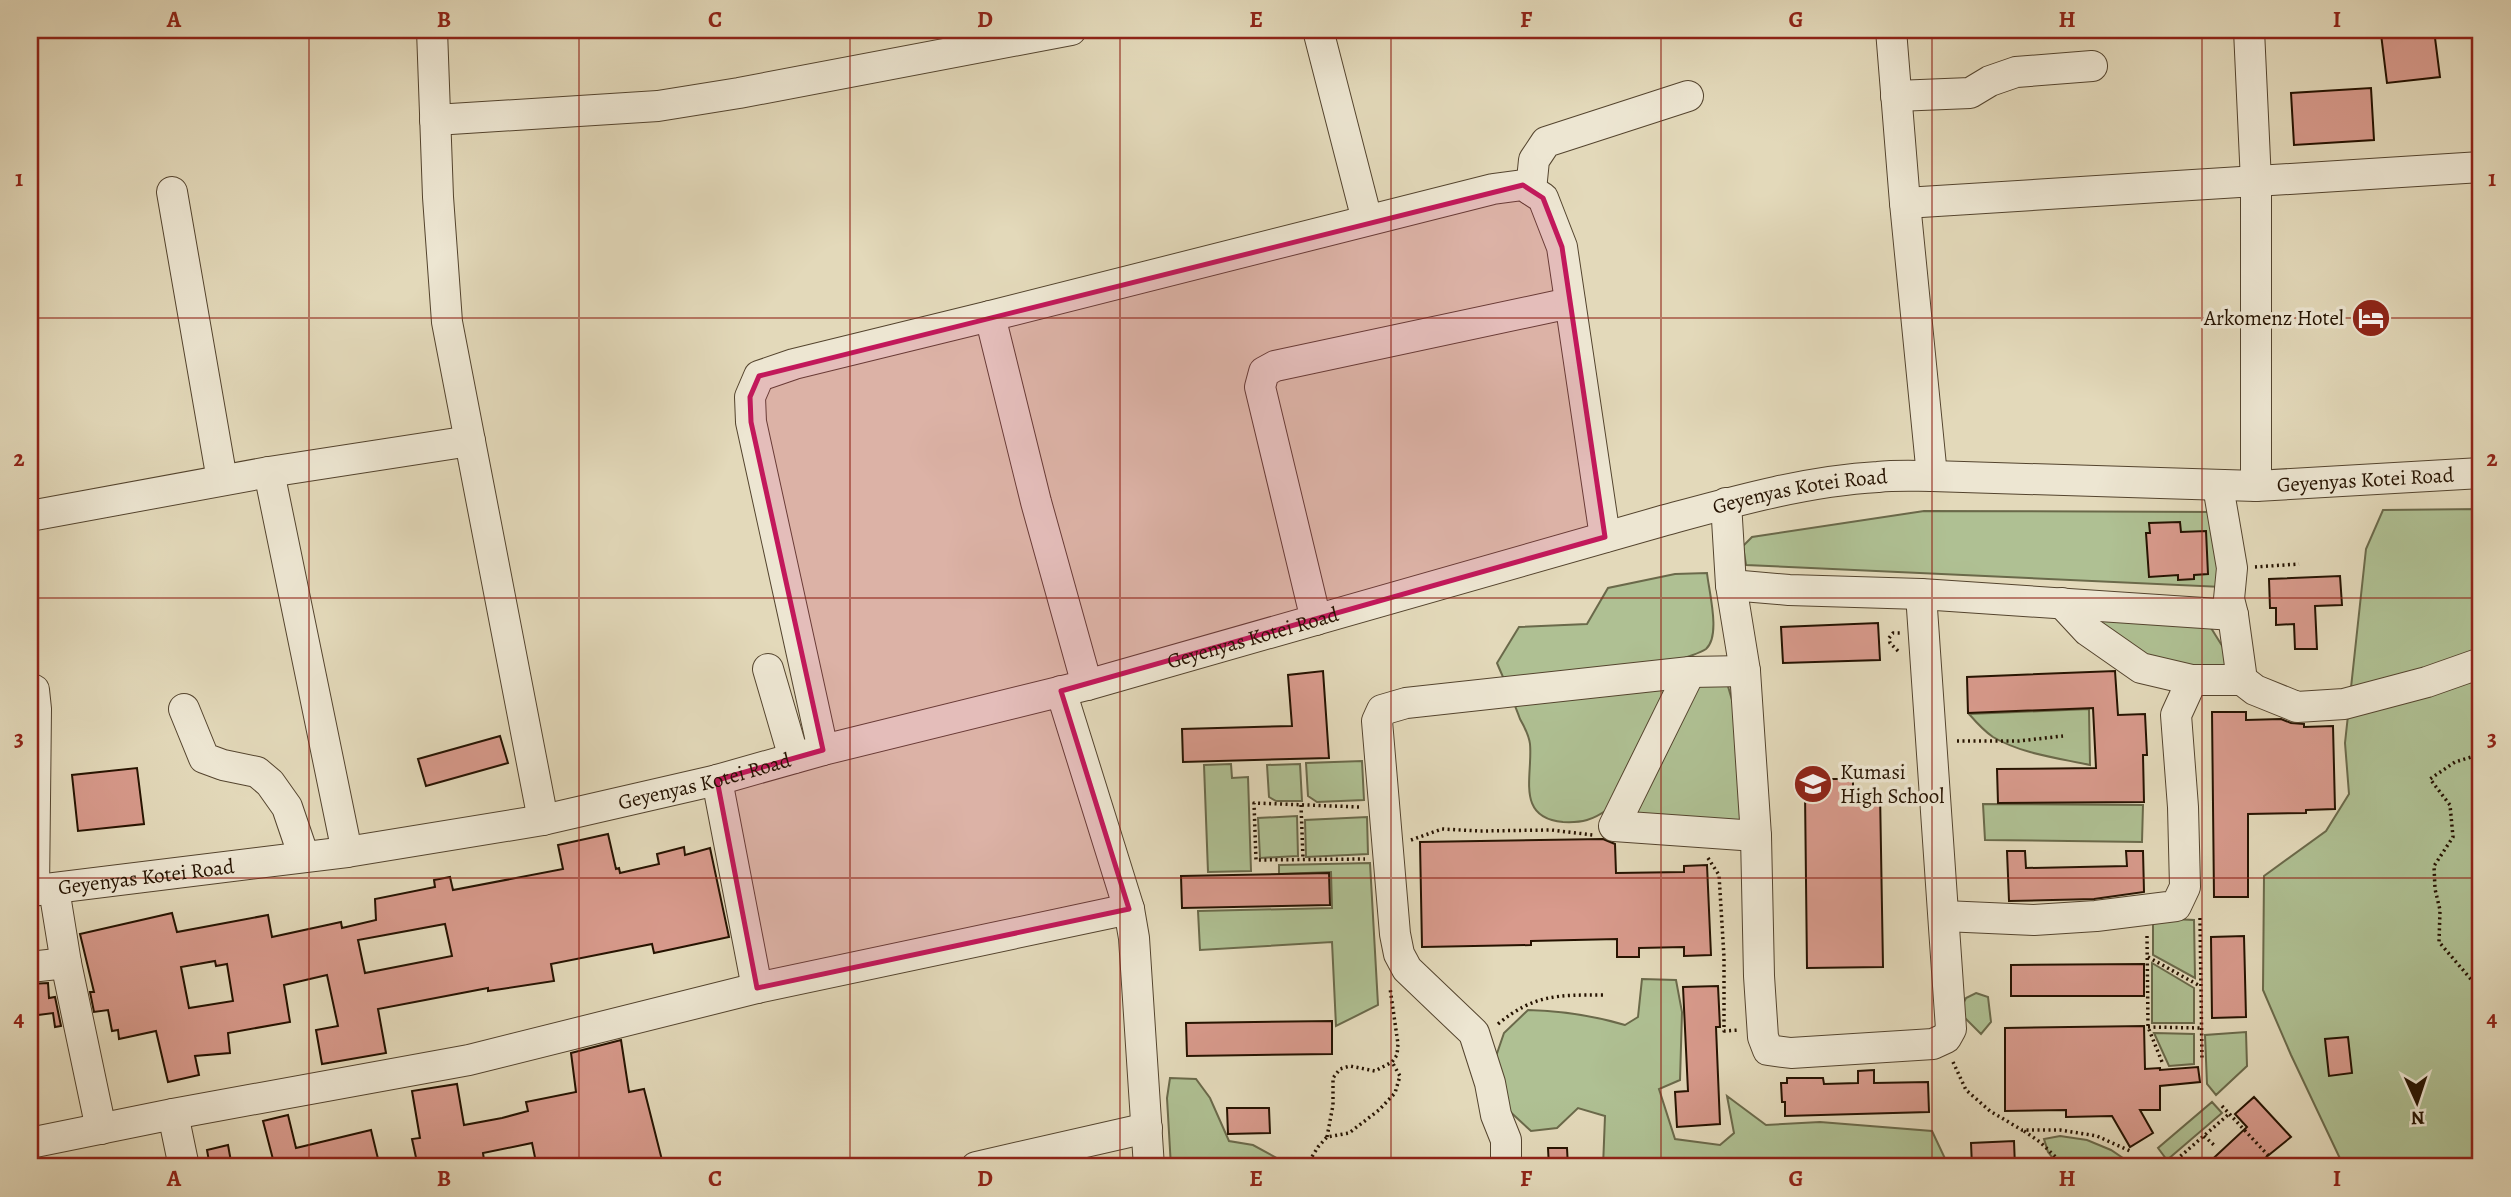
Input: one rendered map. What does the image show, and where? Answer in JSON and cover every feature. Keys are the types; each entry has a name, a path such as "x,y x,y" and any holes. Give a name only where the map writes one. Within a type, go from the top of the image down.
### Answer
{"street":[{"path":"432,30 438,197 447,322 543,820"},
{"path":"435,120 658,106 998,37 1071,30"},
{"path":"1318,30 1367,220"},
{"path":"1891,30 1932,476"},
{"path":"2249,30 2256,181 2256,486"},
{"path":"1896,96 1970,93 1990,81 2017,72 2092,66"},
{"path":"1531,190 1534,160 1546,142 1688,96"},
{"path":"1905,203 2481,167"},
{"path":"823,750 751,422 750,397 759,376 794,363 1493,189 1523,185 1543,198 1562,247 1605,537"},
{"path":"172,192 222,480"},
{"path":"1315,620 1260,387 1264,372 1275,366 1570,303"},
{"path":"990,316 1035,502 1074,688 1129,909 1134,938 1149,1167"},
{"path":"30,516 222,480 470,441"},
{"path":"269,472 347,852"},
{"name":"Geyenyas Kotei Road","path":"39,890 347,852 543,820 717,780 823,750 1074,688 1726,503 1822,483 1878,477 1932,476 2256,486 2481,473"},
{"path":"2218,486 2232,568 2229,599 2242,680"},
{"path":"1726,503 1731,585 1745,671 1756,836 1759,975 1763,1028 1768,1050 1779,1053 1933,1044 1946,1038 1951,1029 1921,594"},
{"path":"1731,585 1789,590 1921,594 2233,615"},
{"path":"2063,603 2088,631 2141,668 2192,680 2242,680 2255,690 2297,707 2344,704 2427,682 2481,663"},
{"path":"768,668 794,758"},
{"path":"1506,1167 1506,1140 1496,1115 1490,1083 1474,1033 1407,969 1399,954 1377,721 1381,710 1406,703 1690,672 1745,671"},
{"path":"1690,672 1614,826 1756,836"},
{"path":"1944,916 2034,920 2176,906 2185,887 2183,807 2176,715 2192,680"},
{"path":"30,688 34,690 36,709 39,890 66,963 101,1129"},
{"path":"184,709 204,758 257,772 270,783 287,807 304,857"},
{"path":"717,780 757,988"},
{"path":"30,1143 468,1060 757,988 1129,909"},
{"path":"30,967 66,963"},
{"path":"173,1114 184,1167"},
{"path":"976,1167 1147,1128"}],"path":[{"path":"2232,568 2298,564"},
{"path":"1932,746 1966,740 2019,741 2063,736"},
{"path":"2481,754 2455,762 2430,779 2450,805 2453,837 2434,866 2440,919 2439,942 2481,991"},
{"path":"1385,808 1254,803 1256,860 1389,859 1407,841 1442,829 1551,830 1599,835"},
{"path":"1301,805 1303,859"},
{"path":"1701,854 1711,859 1718,875 1724,957 1724,1031 1763,1028"},
{"path":"2185,887 2200,916 2202,1061"},
{"path":"2147,909 2148,1027 2162,1062"},
{"path":"2148,957 2200,986"},
{"path":"1310,1167 1310,1160 1327,1137 1333,1105 1333,1078 1340,1069 1350,1066 1374,1071 1392,1062 1398,1055 1389,982"},
{"path":"1513,1012 1529,1002 1554,995 1603,995"},
{"path":"2148,1027 2200,1028"},
{"path":"1946,1038 1966,1090 1990,1111 2040,1142 2066,1167"},
{"path":"1327,1137 1349,1133 1379,1110 1395,1093 1400,1076 1392,1062"},
{"path":"2222,1106 2279,1167"},
{"path":"2168,1167 2229,1114"},
{"path":"2022,1130 2060,1130 2097,1136 2130,1151"},
{"path":"2204,1136 2215,1146"}],"highlighted area":[{"path":"1523,185 1543,198 1562,247 1605,537 1061,691 1129,909 757,988 717,780 823,750 751,422 750,397 759,376"}],"green space":[{"path":"2481,509 2481,1167 2344,1167 2263,990 2264,876 2326,831 2349,794 2345,743 2366,549 2383,510"},
{"path":"1924,511 2219,512 2222,587 1746,565 1743,546 1752,537"},
{"path":"1707,573 1713,624 1710,643 1706,649 1685,658 1608,809 1592,818 1576,822 1548,819 1532,804 1529,738 1497,663 1519,627 1587,624 1608,588 1675,574"},
{"path":"2081,617 2211,628 2226,652 2226,665 2162,669"},
{"path":"1697,681 1727,683 1747,751 1741,823 1641,817 1632,809"},
{"path":"2089,709 2090,765 2040,755 2004,743 1986,732 1969,714"},
{"path":"1362,761 1364,800 1317,802 1308,796 1306,763"},
{"path":"1231,764 1232,778 1248,777 1251,871 1208,872 1204,765"},
{"path":"1300,764 1302,801 1276,801 1269,797 1267,765"},
{"path":"1983,804 2143,805 2142,842 1985,840"},
{"path":"1297,816 1298,856 1260,858 1258,818"},
{"path":"1367,817 1368,854 1306,857 1305,820"},
{"path":"1370,863 1378,1005 1336,1026 1332,942 1200,950 1198,911 1332,908 1331,872 1279,874 1279,865"},
{"path":"2153,918 2194,920 2195,978 2153,955"},
{"path":"2152,963 2194,988 2194,1023 2152,1023"},
{"path":"1642,979 1676,980 1682,1012 1680,1080 1659,1089 1675,1139 1720,1145 1734,1133 1727,1096 1766,1125 1820,1122 1932,1131 1949,1167 1603,1167 1605,1116 1578,1108 1557,1128 1531,1131 1506,1108 1492,1068 1504,1033 1528,1010 1577,1014 1625,1025 1638,1017"},
{"path":"1976,993 1988,997 1991,1022 1981,1034 1959,1012 1966,998"},
{"path":"2246,1032 2247,1066 2216,1095 2207,1084 2205,1035"},
{"path":"2154,1033 2194,1034 2194,1064 2169,1066"},
{"path":"1170,1078 1196,1079 1210,1098 1229,1141 1253,1145 1282,1161 1284,1167 1171,1167 1167,1098"},
{"path":"2212,1102 2222,1113 2167,1160 2158,1148"},
{"path":"2060,1136 2087,1140 2123,1158 2140,1159 2130,1167 2060,1167 2048,1152 2044,1139"}],"building":[{"path":"2434,30 2440,77 2387,83 2381,34"},
{"path":"2371,88 2374,140 2294,145 2291,93"},
{"path":"2180,522 2181,532 2206,531 2208,574 2194,575 2194,579 2178,580 2178,575 2149,577 2146,533 2150,533 2149,523"},
{"path":"2340,576 2342,605 2315,606 2317,649 2295,649 2294,624 2276,625 2276,608 2270,608 2269,579"},
{"path":"1878,623 1880,660 1783,663 1781,627"},
{"path":"1323,671 1329,758 1183,762 1182,729 1292,726 1288,675"},
{"path":"2115,671 2118,715 2145,714 2147,755 2143,755 2144,802 1998,803 1997,769 2096,768 2093,708 1968,713 1967,677"},
{"path":"2212,712 2246,712 2246,720 2281,719 2304,724 2304,727 2333,726 2335,809 2306,810 2306,813 2248,814 2248,897 2214,897"},
{"path":"500,736 508,763 426,786 418,759"},
{"path":"137,768 144,824 78,831 72,775"},
{"path":"1826,779 1853,779 1853,792 1880,792 1883,967 1807,968 1805,793 1826,793"},
{"path":"608,834 616,869 619,868 620,873 659,864 657,854 684,847 685,855 710,848 729,937 654,953 652,944 551,964 554,981 488,991 488,988 378,1009 386,1053 322,1064 316,1030 338,1026 327,975 284,985 290,1022 228,1033 230,1053 195,1056 199,1075 168,1082 156,1031 119,1039 118,1030 112,1031 108,1010 94,1012 90,992 94,992 80,934 172,913 177,932 268,915 272,937 341,922 342,928 376,920 375,899 435,887 434,880 450,877 453,890 563,869 558,845","holes":["445,924 452,956 365,973 358,940","215,961 216,966 227,964 233,1001 189,1008 181,967"]},
{"path":"1603,839 1615,844 1616,873 1684,872 1684,866 1707,865 1711,955 1684,956 1684,947 1639,948 1639,957 1617,957 1617,939 1531,941 1531,945 1422,947 1420,842"},
{"path":"2007,851 2025,851 2026,868 2127,866 2126,851 2143,851 2144,892 2094,899 2009,901"},
{"path":"1329,873 1330,905 1182,908 1181,876"},
{"path":"2244,936 2246,1017 2212,1018 2211,937"},
{"path":"2144,964 2144,996 2011,996 2011,965"},
{"path":"48,983 49,998 55,997 61,1026 55,1027 53,1013 30,1016 30,984"},
{"path":"1718,986 1720,1027 1716,1027 1720,1124 1677,1127 1675,1092 1688,1091 1683,987"},
{"path":"1332,1021 1332,1054 1187,1056 1186,1023"},
{"path":"2144,1026 2145,1069 2198,1067 2200,1082 2160,1086 2160,1110 2140,1110 2153,1133 2130,1147 2112,1116 2066,1117 2066,1110 2005,1111 2005,1028"},
{"path":"2348,1037 2352,1073 2329,1076 2325,1039"},
{"path":"621,1040 629,1092 644,1089 663,1164 652,1167 537,1167 532,1143 483,1153 485,1167 418,1167 412,1139 420,1138 412,1091 457,1084 464,1125 502,1118 528,1111 526,1102 576,1092 571,1053"},
{"path":"1874,1070 1874,1083 1928,1082 1929,1112 1785,1116 1781,1083 1787,1083 1787,1078 1823,1078 1824,1084 1858,1083 1858,1071"},
{"path":"2254,1097 2291,1137 2254,1167 2204,1167 2247,1127 2235,1114"},
{"path":"1227,1108 1269,1108 1270,1133 1228,1134"},
{"path":"288,1115 296,1148 371,1130 380,1167 275,1167 263,1121"},
{"path":"2014,1141 2015,1167 1972,1167 1971,1143"},
{"path":"228,1145 232,1167 210,1167 207,1150"},
{"path":"1548,1148 1567,1148 1568,1167 1549,1167"}],"place":[{"name":"Arkomenz Hotel","path":"2371,318"},
{"name":"Kumasi High School","path":"1813,784"}]}
